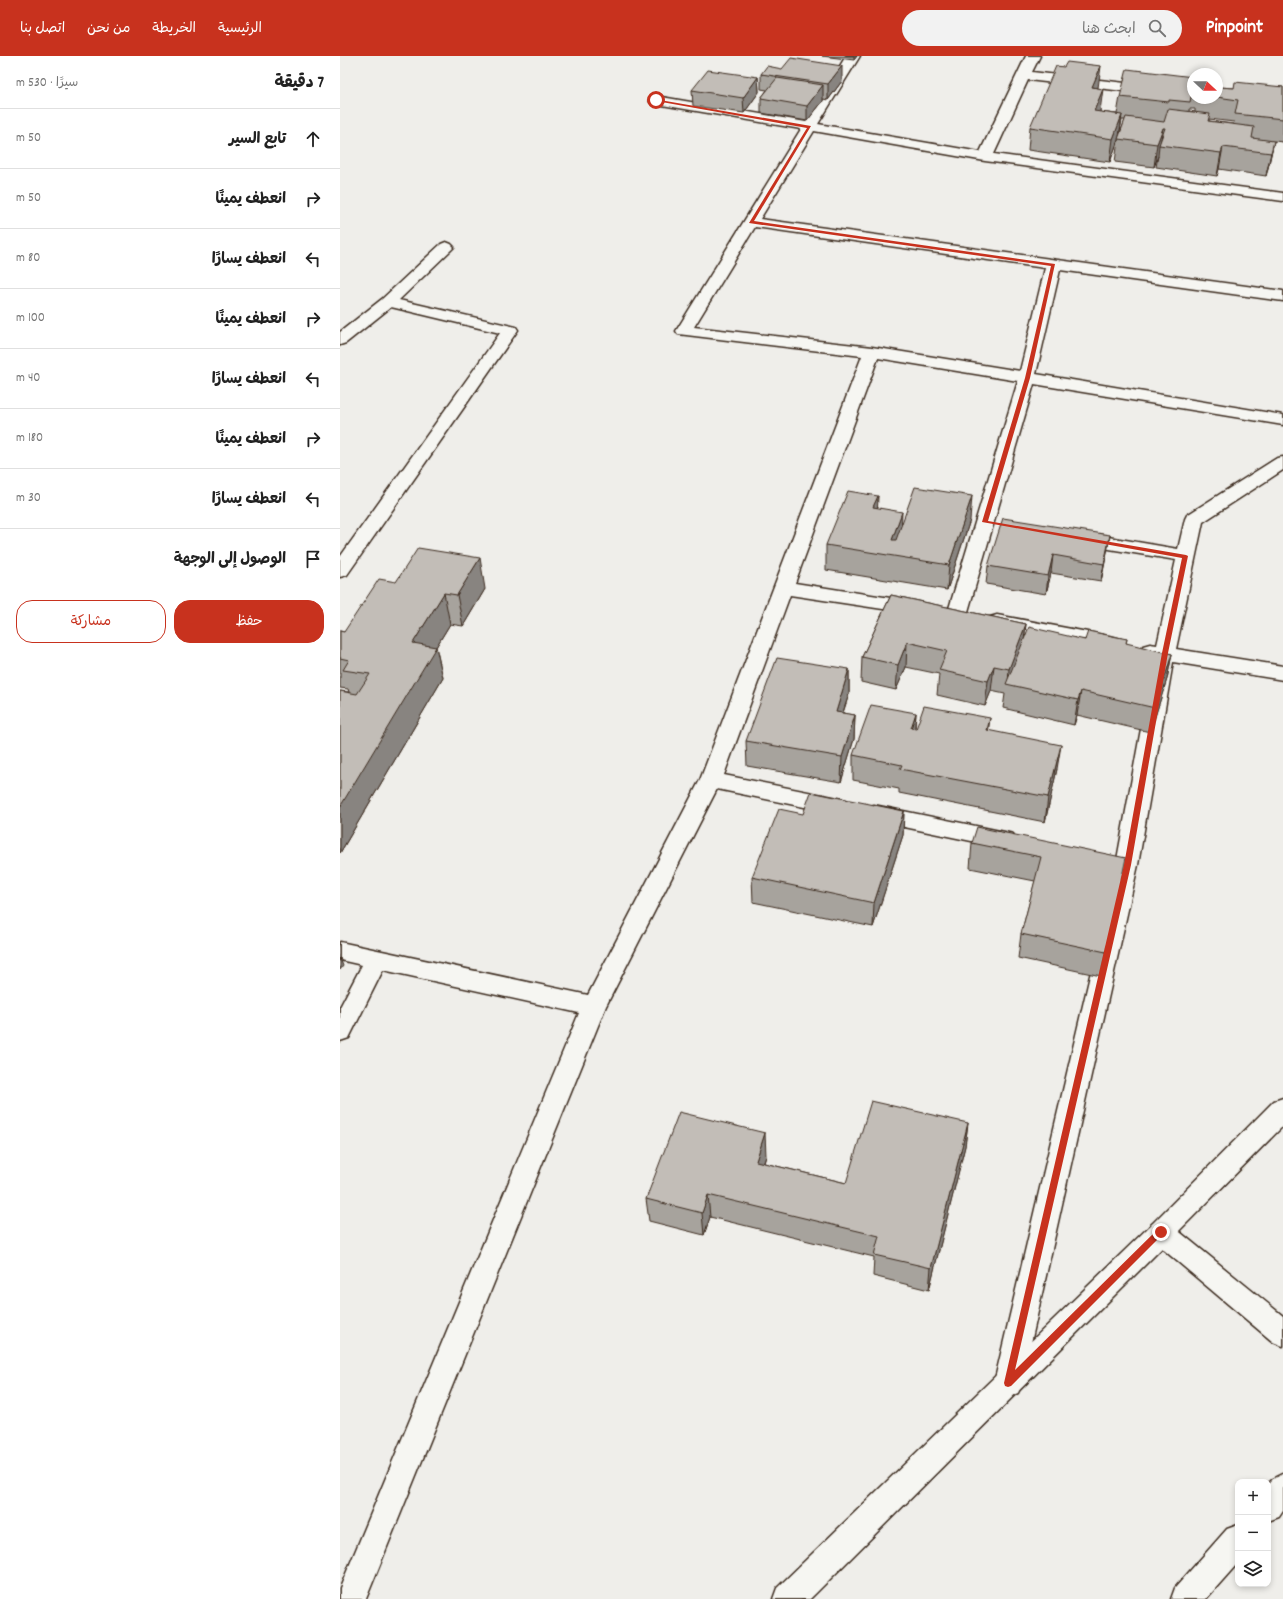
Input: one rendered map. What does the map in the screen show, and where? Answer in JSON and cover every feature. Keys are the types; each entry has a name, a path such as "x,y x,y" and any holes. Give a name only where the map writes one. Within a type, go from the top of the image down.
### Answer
{"street":[{"path":"853,56 684,331 872,352 1283,420"},
{"path":"985,157 1033,56"},
{"path":"1024,75 1187,95"},
{"path":"656,100 985,157 1283,197"},
{"path":"751,222 1283,296"},
{"path":"340,340 388,302 446,247"},
{"path":"957,615 993,523 1054,264"},
{"path":"340,571 510,330 388,302"},
{"path":"351,1599 594,1006 711,780 872,352"},
{"path":"1008,1383 1127,865 1165,653 1194,519 1283,462"},
{"path":"1062,535 1186,556"},
{"path":"783,588 957,615 1283,673"},
{"path":"711,780 1027,845"},
{"path":"1104,861 1127,865"},
{"path":"340,951 594,1006"},
{"path":"340,1031 376,960"},
{"path":"788,1599 1161,1232 1283,1109"},
{"path":"1161,1232 1283,1333"},
{"path":"1271,1503 1283,1489"},
{"path":"1186,1599 1235,1543"}],"building":[{"path":"791,58 842,66 828,84 761,74 767,66 782,69"},
{"path":"1067,62 1101,66 1092,87 1103,89 1094,111 1122,115 1113,139 1030,127 1056,66 1064,67"},
{"path":"1127,69 1187,76 1187,102 1169,100 1169,102 1120,97"},
{"path":"708,70 758,77 743,98 692,90"},
{"path":"777,78 823,85 807,106 761,98"},
{"path":"1235,82 1283,87 1283,119 1235,114 1238,100 1223,98 1223,87 1234,88"},
{"path":"1168,109 1210,114 1208,121 1254,127 1252,138 1274,141 1271,153 1223,147 1221,153 1159,145 1165,128 1163,128 1157,144 1118,139 1126,117 1164,122"},
{"path":"915,487 972,496 949,565 826,545 848,491 878,496 873,507 902,512 892,540 896,540"},
{"path":"1003,518 1110,535 1104,564 1053,555 1048,576 988,566"},
{"path":"418,548 480,558 457,595 444,593 413,643 436,647 340,807 340,691 357,694 370,674 343,670 349,660 340,658 340,631 344,632 379,579 396,582"},
{"path":"891,595 1026,624 1009,669 994,666 988,681 939,670 947,651 907,642 898,665 862,657"},
{"path":"1029,627 1085,640 1088,631 1127,639 1126,643 1172,654 1155,708 1081,691 1078,700 1006,684"},
{"path":"777,658 849,669 836,712 855,715 842,757 746,741"},
{"path":"871,705 916,713 911,728 916,729 924,706 990,718 987,730 1061,745 1048,797 900,769 902,765 853,755"},
{"path":"811,792 904,811 874,903 752,877 779,809 803,814"},
{"path":"977,827 1126,858 1106,952 1021,934 1041,857 972,843"},
{"path":"871,1101 968,1123 931,1268 874,1255 879,1236 708,1195 702,1213 646,1199 679,1112 765,1133 756,1161 846,1183"}],"route":[{"path":"656,100 809,127 751,222 1054,264 1027,378 985,522 1186,556 1165,653 1127,865 1008,1383 1161,1232"}]}
